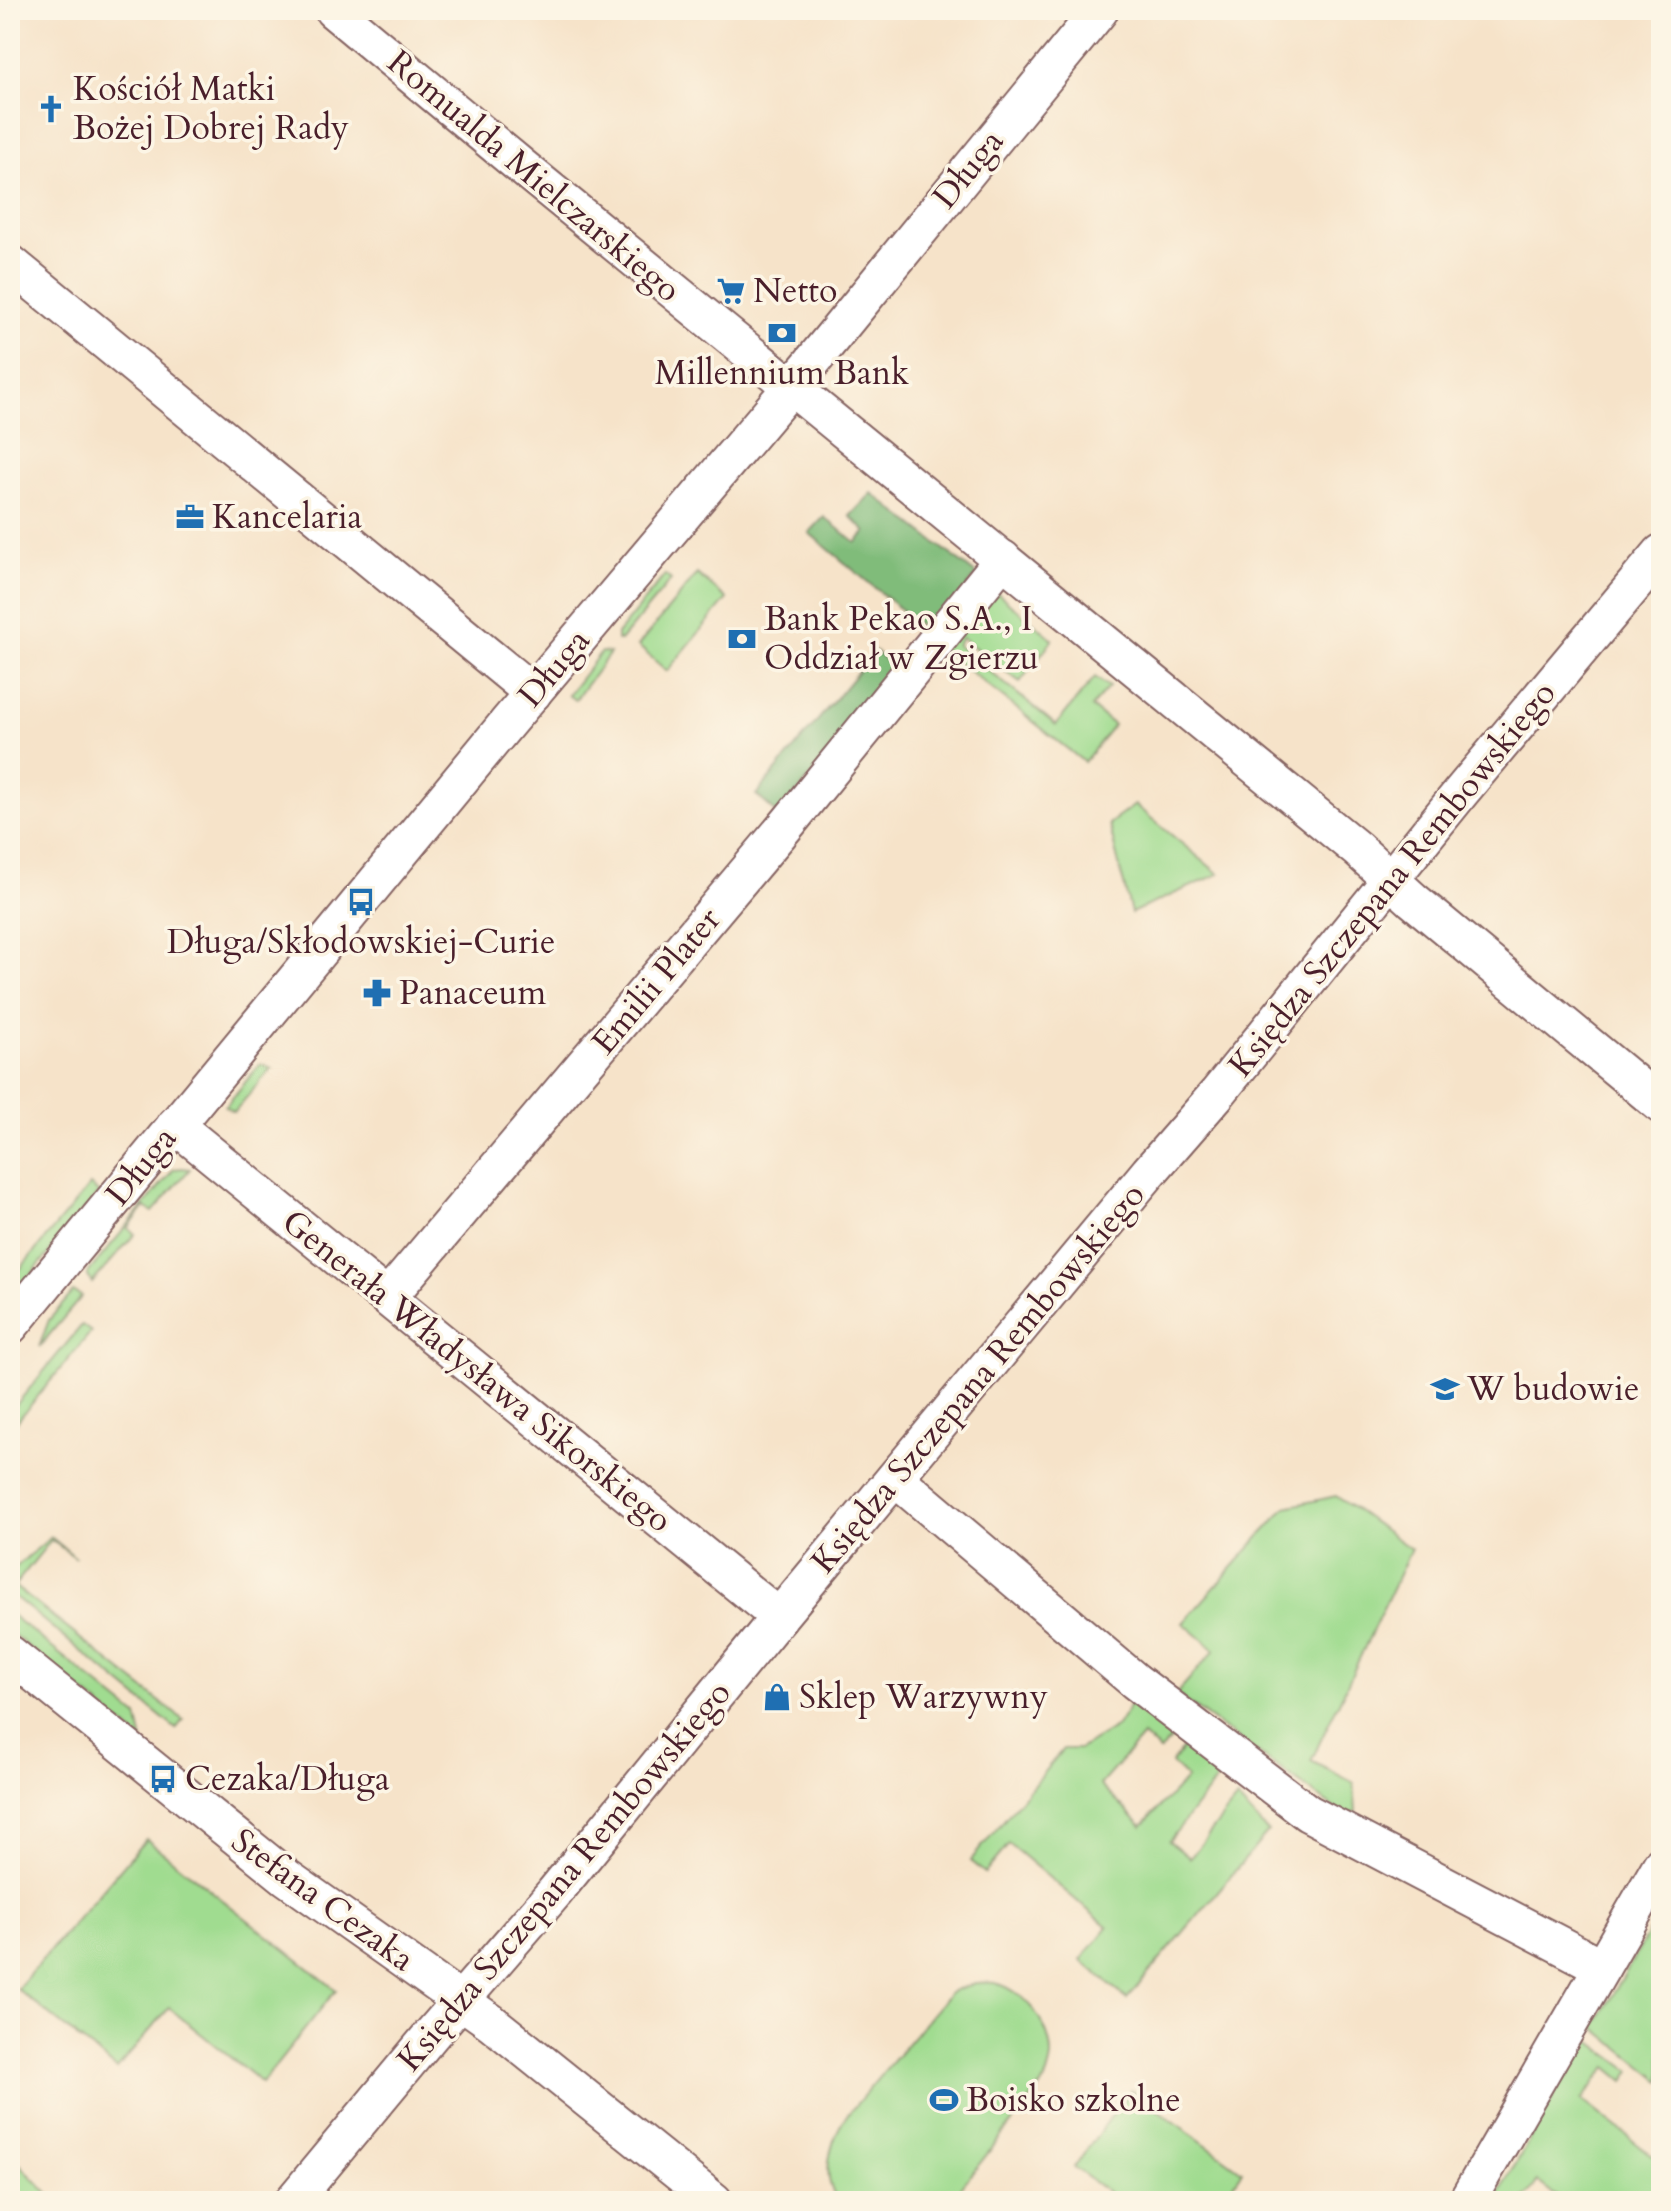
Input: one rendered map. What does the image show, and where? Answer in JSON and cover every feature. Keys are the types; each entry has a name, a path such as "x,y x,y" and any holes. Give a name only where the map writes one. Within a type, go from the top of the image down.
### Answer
{"street":[{"name":"Romualda Mielczarskiego","path":"333,10 1003,559 1661,1105"},
{"name":"Długa","path":"10,1326 533,693 791,387 1100,10"},
{"path":"10,263 533,693"},
{"name":"Księdza Szczepana Rembowskiego","path":"293,2201 1217,1094 1661,553"},
{"name":"Emilii Plater","path":"389,1296 658,980 1003,559"},
{"name":"Generała Władysława Sikorskiego","path":"175,1125 389,1296 779,1617"},
{"path":"895,1478 1135,1681 1308,1813 1602,1967"},
{"name":"Stefana Cezaka","path":"10,1654 286,1877 491,2022 714,2201"},
{"path":"1467,2201 1661,1865"}],"green space":[{"path":"872,493 977,575 929,633 809,533 824,517 856,543 866,532 850,516"},
{"path":"697,574 727,599 667,671 638,646"},
{"path":"665,575 671,580 620,641 617,640 617,634"},
{"path":"991,588 1053,639 1020,682 962,638 957,645 1056,725 1095,677 1109,687 1091,707 1114,725 1084,762 942,649"},
{"path":"875,651 898,671 779,815 756,795"},
{"path":"601,652 610,653 575,700 568,695"},
{"path":"1135,805 1219,874 1131,913 1109,824"},
{"path":"260,1064 272,1068 234,1112 225,1107"},
{"path":"174,1169 190,1169 153,1212 145,1207 128,1228 135,1234 92,1283 87,1274"},
{"path":"90,1185 99,1193 10,1300 10,1281"},
{"path":"73,1292 82,1296 39,1347 49,1320"},
{"path":"82,1325 91,1332 10,1430 10,1412"},
{"path":"1336,1496 1411,1549 1311,1761 1354,1783 1356,1812 1344,1815 1176,1694 1215,1650 1183,1623 1286,1507"},
{"path":"51,1537 76,1558 51,1540 14,1586 183,1720 176,1729 10,1593 10,1572"},
{"path":"10,1614 137,1716 143,1741 10,1632"},
{"path":"1150,1700 1184,1726 1160,1751 1143,1736 1100,1785 1142,1826 1187,1778 1171,1763 1194,1736 1207,1747 1222,1773 1169,1841 1190,1858 1237,1799 1268,1832 1127,1999 1081,1960 1108,1927 1009,1844 985,1873 970,1861 1063,1749 1079,1749 1117,1726 1132,1702"},
{"path":"146,1839 336,1990 262,2083 169,2008 117,2069 17,1989"},
{"path":"1659,1915 1661,1968 1654,1976 1661,1982 1661,2081 1594,2027"},
{"name":"Boisko szkolne","path":"975,1983 995,1983 1006,1987 1034,2011 1050,2045 1051,2059 1045,2081 950,2201 839,2201 833,2192 828,2171 834,2139 843,2120 950,1993"},
{"path":"1586,2038 1631,2071 1624,2081 1607,2067 1582,2100 1661,2163 1661,2201 1563,2201 1538,2182 1523,2201 1495,2201"},
{"path":"1131,2090 1242,2171 1221,2201 1120,2201 1074,2167"},
{"path":"10,2154 55,2201 10,2201"}],"place":[{"name":"Kościół Matki Bożej Dobrej Rady","path":"51,109"},
{"name":"Netto","path":"731,291"},
{"name":"Millennium Bank","path":"782,333"},
{"name":"Kancelaria","path":"190,517"},
{"name":"Bank Pekao S.A., I Oddział w Zgierzu","path":"742,639"},
{"name":"Długa/Skłodowskiej-Curie","path":"361,902"},
{"name":"Panaceum","path":"377,993"},
{"name":"W budowie","path":"1445,1389"},
{"name":"Sklep Warzywny","path":"777,1697"},
{"name":"Cezaka/Długa","path":"163,1779"},
{"name":"Boisko szkolne","path":"944,2100"}]}
